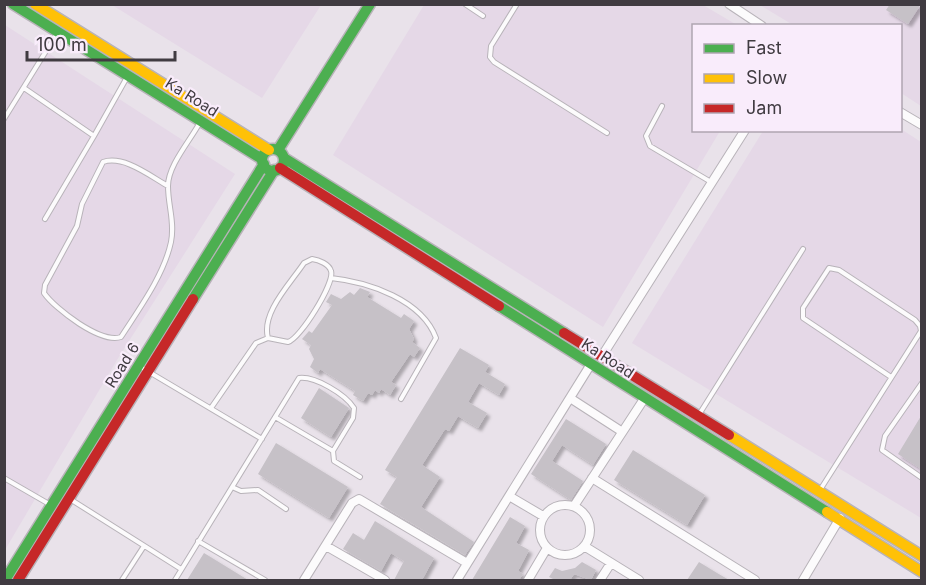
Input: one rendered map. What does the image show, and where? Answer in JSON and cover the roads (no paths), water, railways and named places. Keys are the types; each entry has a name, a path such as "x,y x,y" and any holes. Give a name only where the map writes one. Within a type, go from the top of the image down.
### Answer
{"main road":[{"name":"Ka Road","path":"13,4 201,121 273,160 602,356 921,556"},
{"name":"Ka Road","path":"35,4 644,399 840,518 921,572"},
{"name":"Road 6","path":"5,580 56,509 370,4"},
{"name":"Road 6","path":"18,580 56,509 68,498 144,368"}],"street":[{"path":"729,4 759,24"},
{"path":"902,113 921,125"},
{"path":"602,356 744,132"},
{"path":"457,580 591,364"},
{"path":"570,398 621,431"},
{"path":"574,506 644,399"},
{"path":"592,478 755,580"},
{"path":"509,496 543,516"},
{"path":"304,580 352,503 359,500 467,563"},
{"path":"558,505 574,506 586,516 589,524 588,540 584,546 570,555 554,553 547,548 540,535 543,516 558,505"},
{"path":"803,580 840,518"},
{"path":"326,546 385,580"},
{"path":"584,546 639,580"},
{"path":"528,580 547,548"},
{"path":"600,580 611,563"}],"lane":[{"path":"465,4 483,16"},
{"path":"517,4 491,46 490,57 494,62 607,133"},
{"path":"4,118 57,31"},
{"path":"45,219 128,75"},
{"path":"24,88 94,136"},
{"path":"662,106 646,136 650,146 712,183"},
{"path":"168,186 121,161 112,159 103,162 82,204 77,226 45,285 44,293 57,308 104,337 114,339 120,337 163,264 170,243 173,221 168,186 171,171 201,121"},
{"path":"698,416 803,249"},
{"path":"211,408 251,349 261,340 268,338 288,342 298,336 331,278 328,266 317,259 303,263 269,317 266,330 268,338"},
{"path":"820,491 918,338 920,326 839,270 829,268 802,308 803,318 891,377"},
{"path":"331,278 379,287 431,324 436,338 401,399"},
{"path":"144,368 261,439"},
{"path":"174,580 298,378 312,379 349,400 354,408 353,418 333,451 334,461 360,477"},
{"path":"921,383 885,436 882,450 921,478"},
{"path":"275,417 333,451"},
{"path":"4,478 56,509"},
{"path":"232,487 241,491 258,490 286,509"},
{"path":"68,498 181,569"},
{"path":"198,541 265,580"},
{"path":"122,580 144,546"}]}
